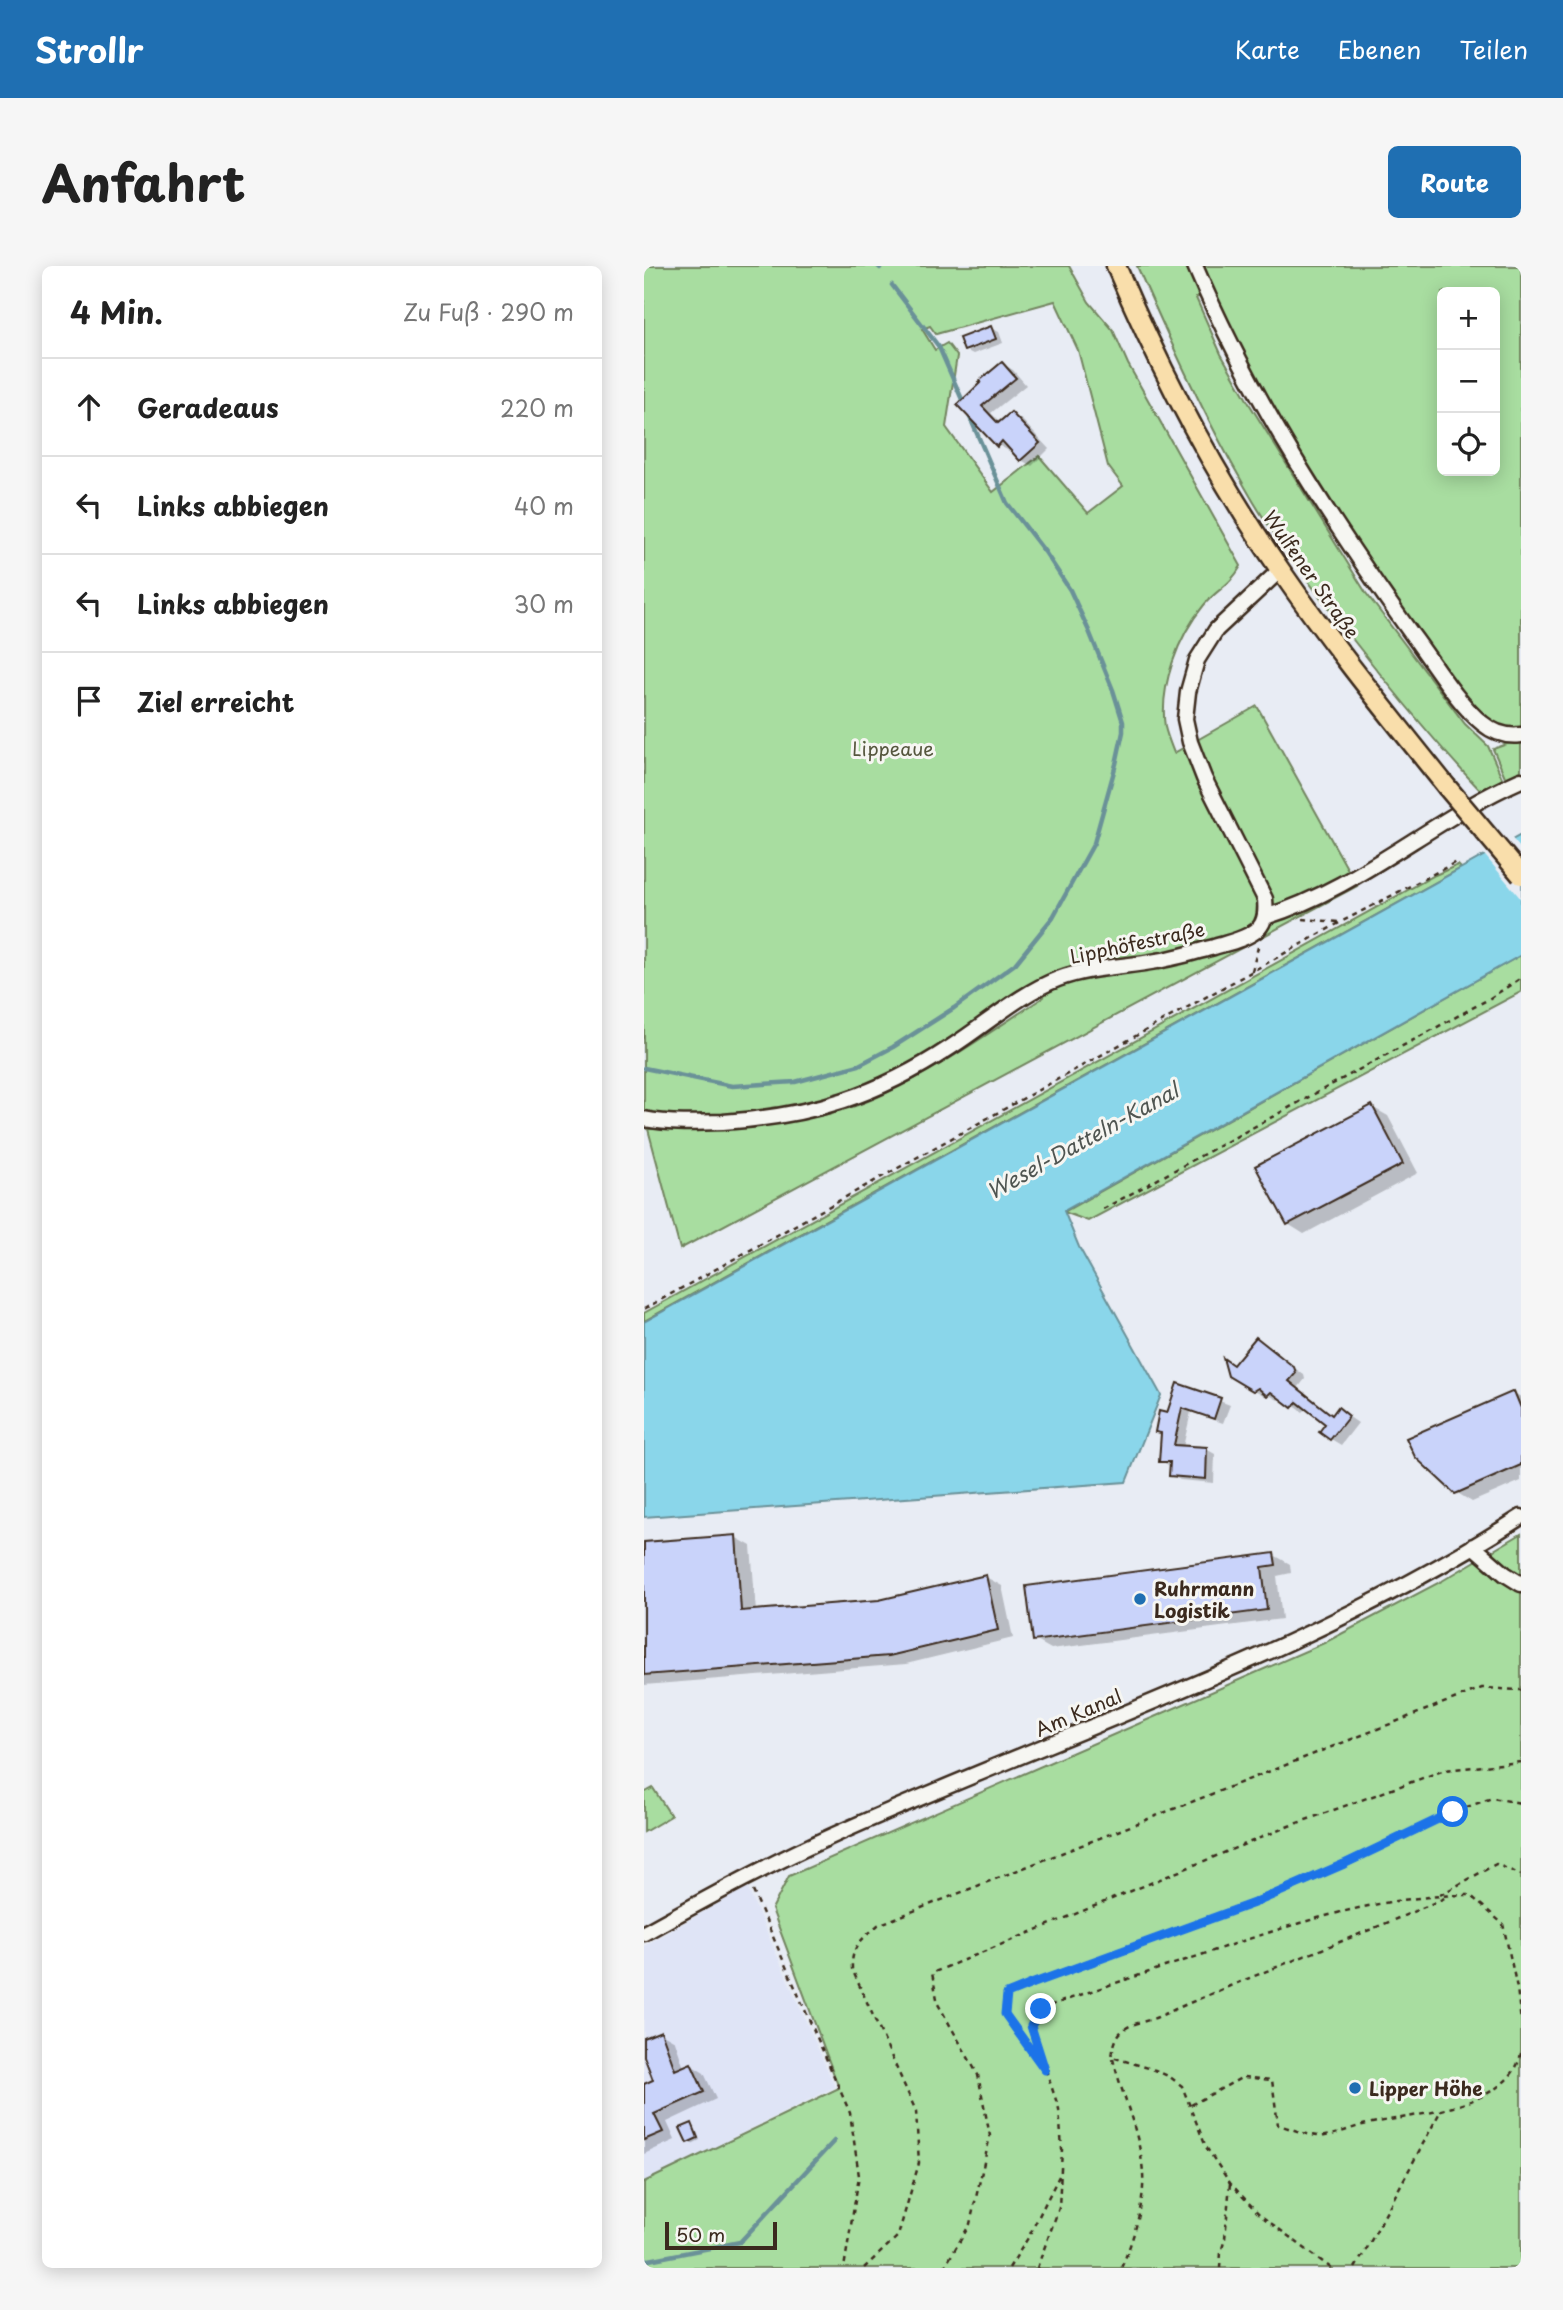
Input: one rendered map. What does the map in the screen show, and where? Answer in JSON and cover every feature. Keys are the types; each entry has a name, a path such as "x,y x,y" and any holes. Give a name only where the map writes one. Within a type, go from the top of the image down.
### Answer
{"main road":[{"name":"Wulfener Straße","path":"1116,266 1183,410 1280,570 1363,682 1521,875"}],"street":[{"path":"1195,266 1241,366 1343,535 1378,587 1446,681 1480,722 1497,733 1510,737 1521,734"},
{"path":"1280,570 1216,630 1198,660 1188,692 1185,719 1190,742 1204,778 1265,899 1265,917 1298,907 1521,780"},
{"name":"Lipphöfestraße","path":"644,1119 685,1123 747,1120 799,1113 849,1100 915,1069 1045,984 1079,973 1158,961 1225,944 1254,931 1265,917"},
{"name":"Am Kanal","path":"644,1933 746,1877 832,1836 1318,1630 1416,1580 1521,1517"},
{"path":"1473,1546 1521,1584"}],"path":[{"path":"644,1310 1341,922 1458,861"},
{"path":"1103,1209 1486,1000 1521,978"},
{"path":"863,2268 898,2236 919,2163 916,2111 852,1969 851,1954 858,1943 878,1925 1482,1688 1521,1690"},
{"path":"944,2268 970,2224 990,2136 978,2075 938,2004 932,1973 1289,1826 1419,1779 1445,1770 1521,1762"},
{"path":"1045,2070 1005,2014 1007,1994 1254,1903 1453,1812 1492,1798 1521,1804"},
{"path":"1440,1895 1496,1864 1521,1875"},
{"path":"746,1877 850,2113 859,2176 844,2268"},
{"path":"1037,2268 1059,2208 1062,2149 1059,2109 1031,2026 1041,2009 1273,1931 1364,1907 1429,1895 1469,1895 1503,1924 1517,1988 1521,2022"},
{"path":"1122,2268 1141,2210 1143,2173 1130,2116 1112,2057 1120,2033 1135,2024 1158,2017 1198,1998 1452,1895"},
{"path":"1191,2105 1243,2077 1272,2080 1278,2125 1323,2137 1364,2124 1440,2112 1482,2096 1511,2075 1521,2053"},
{"path":"1112,2057 1170,2077 1182,2086 1206,2147 1230,2182 1260,2215 1331,2268"},
{"path":"1354,2268 1440,2112"},
{"path":"1009,2268 1028,2238 1061,2173"},
{"path":"1220,2268 1230,2182"}],"shaded area":[{"path":"747,1887 835,2087 644,2182 644,1946"}],"green space":[{"name":"Lippeaue","path":"644,266 1069,266 1089,302 1113,330 1128,364 1241,566 1195,618 1173,663 1164,712 1165,727 1174,753 1257,706 1357,886 680,1249 648,1129 724,1128 775,1123 849,1108 899,1087 974,1043 1044,997 1048,978 872,1092 800,1115 644,1119","holes":["1055,301 1078,350 1108,466 1123,486 1088,513 1039,456 993,492 946,427 957,356 947,343 935,350 922,329 930,326 936,334"]},
{"path":"1137,266 1191,266 1202,295 1196,298 1221,354 1250,405 1366,593 1465,724 1488,746 1503,780 1480,790 1386,682 1287,552 1255,504 1215,433"},
{"path":"1198,266 1521,266 1521,731 1515,733 1486,721 1449,680 1367,566 1293,446 1229,333"},
{"path":"1521,739 1521,771 1506,779 1493,749"},
{"path":"1458,865 1461,868 644,1321 644,1313 1435,875"},
{"path":"1521,955 1521,992 1088,1221 1064,1212"},
{"path":"1521,1534 1521,2268 644,2268 644,2182 839,2088 772,1909 789,1876 1324,1643 1442,1581"},
{"path":"653,1788 671,1816 644,1832 644,1793"}],"water":[{"name":"Wesel-Datteln-Kanal","path":"1521,835 1521,955 1064,1211 1079,1247 1161,1395 1126,1482 644,1517 644,1322"}],"pier":[{"path":"1510,836 1521,849 1521,899 1482,852"}],"building":[{"path":"991,326 996,339 964,351 959,338"},
{"path":"1002,362 1016,378 982,406 998,423 1011,412 1040,443 1020,461 1002,441 997,447 957,405 980,383 978,382"},
{"path":"1372,1105 1403,1164 1287,1225 1255,1166"},
{"path":"1256,1337 1294,1367 1296,1373 1289,1381 1332,1415 1338,1407 1349,1416 1330,1440 1319,1432 1325,1424 1297,1402 1292,1408 1271,1392 1267,1396 1258,1388 1253,1391 1228,1376 1223,1358 1233,1365"},
{"path":"1177,1383 1221,1398 1214,1419 1182,1408 1174,1445 1207,1447 1206,1479 1169,1476 1170,1462 1159,1462 1161,1433 1155,1432 1159,1411 1167,1413"},
{"path":"1514,1391 1521,1408 1521,1465 1455,1494 1415,1457 1406,1438"},
{"path":"736,1535 741,1611 879,1600 986,1575 998,1630 889,1656 644,1675 644,1542"},
{"name":"Ruhrmann Logistik","path":"1274,1553 1276,1565 1262,1567 1267,1610 1033,1641 1026,1586"},
{"path":"661,2031 675,2070 691,2063 704,2092 654,2114 663,2132 644,2140 644,2084 653,2080 644,2056 644,2038"},
{"path":"692,2123 698,2138 687,2143 680,2128"}],"waterway":[{"path":"892,285 939,347 964,404"},
{"path":"644,1068 732,1086 795,1082 859,1065 954,1008 1015,964 1053,917 1094,843 1116,764 1123,722 1113,690 1070,590 1007,503 969,415"},
{"path":"644,2261 740,2242 834,2141"}],"place":[{"name":"Ruhrmann Logistik","path":"1140,1599"},
{"name":"Lipper Höhe","path":"1355,2088"}],"route":[{"path":"1041,2009 1031,2026 1045,2070 1005,2014 1007,1994 1254,1903 1453,1812"}]}
